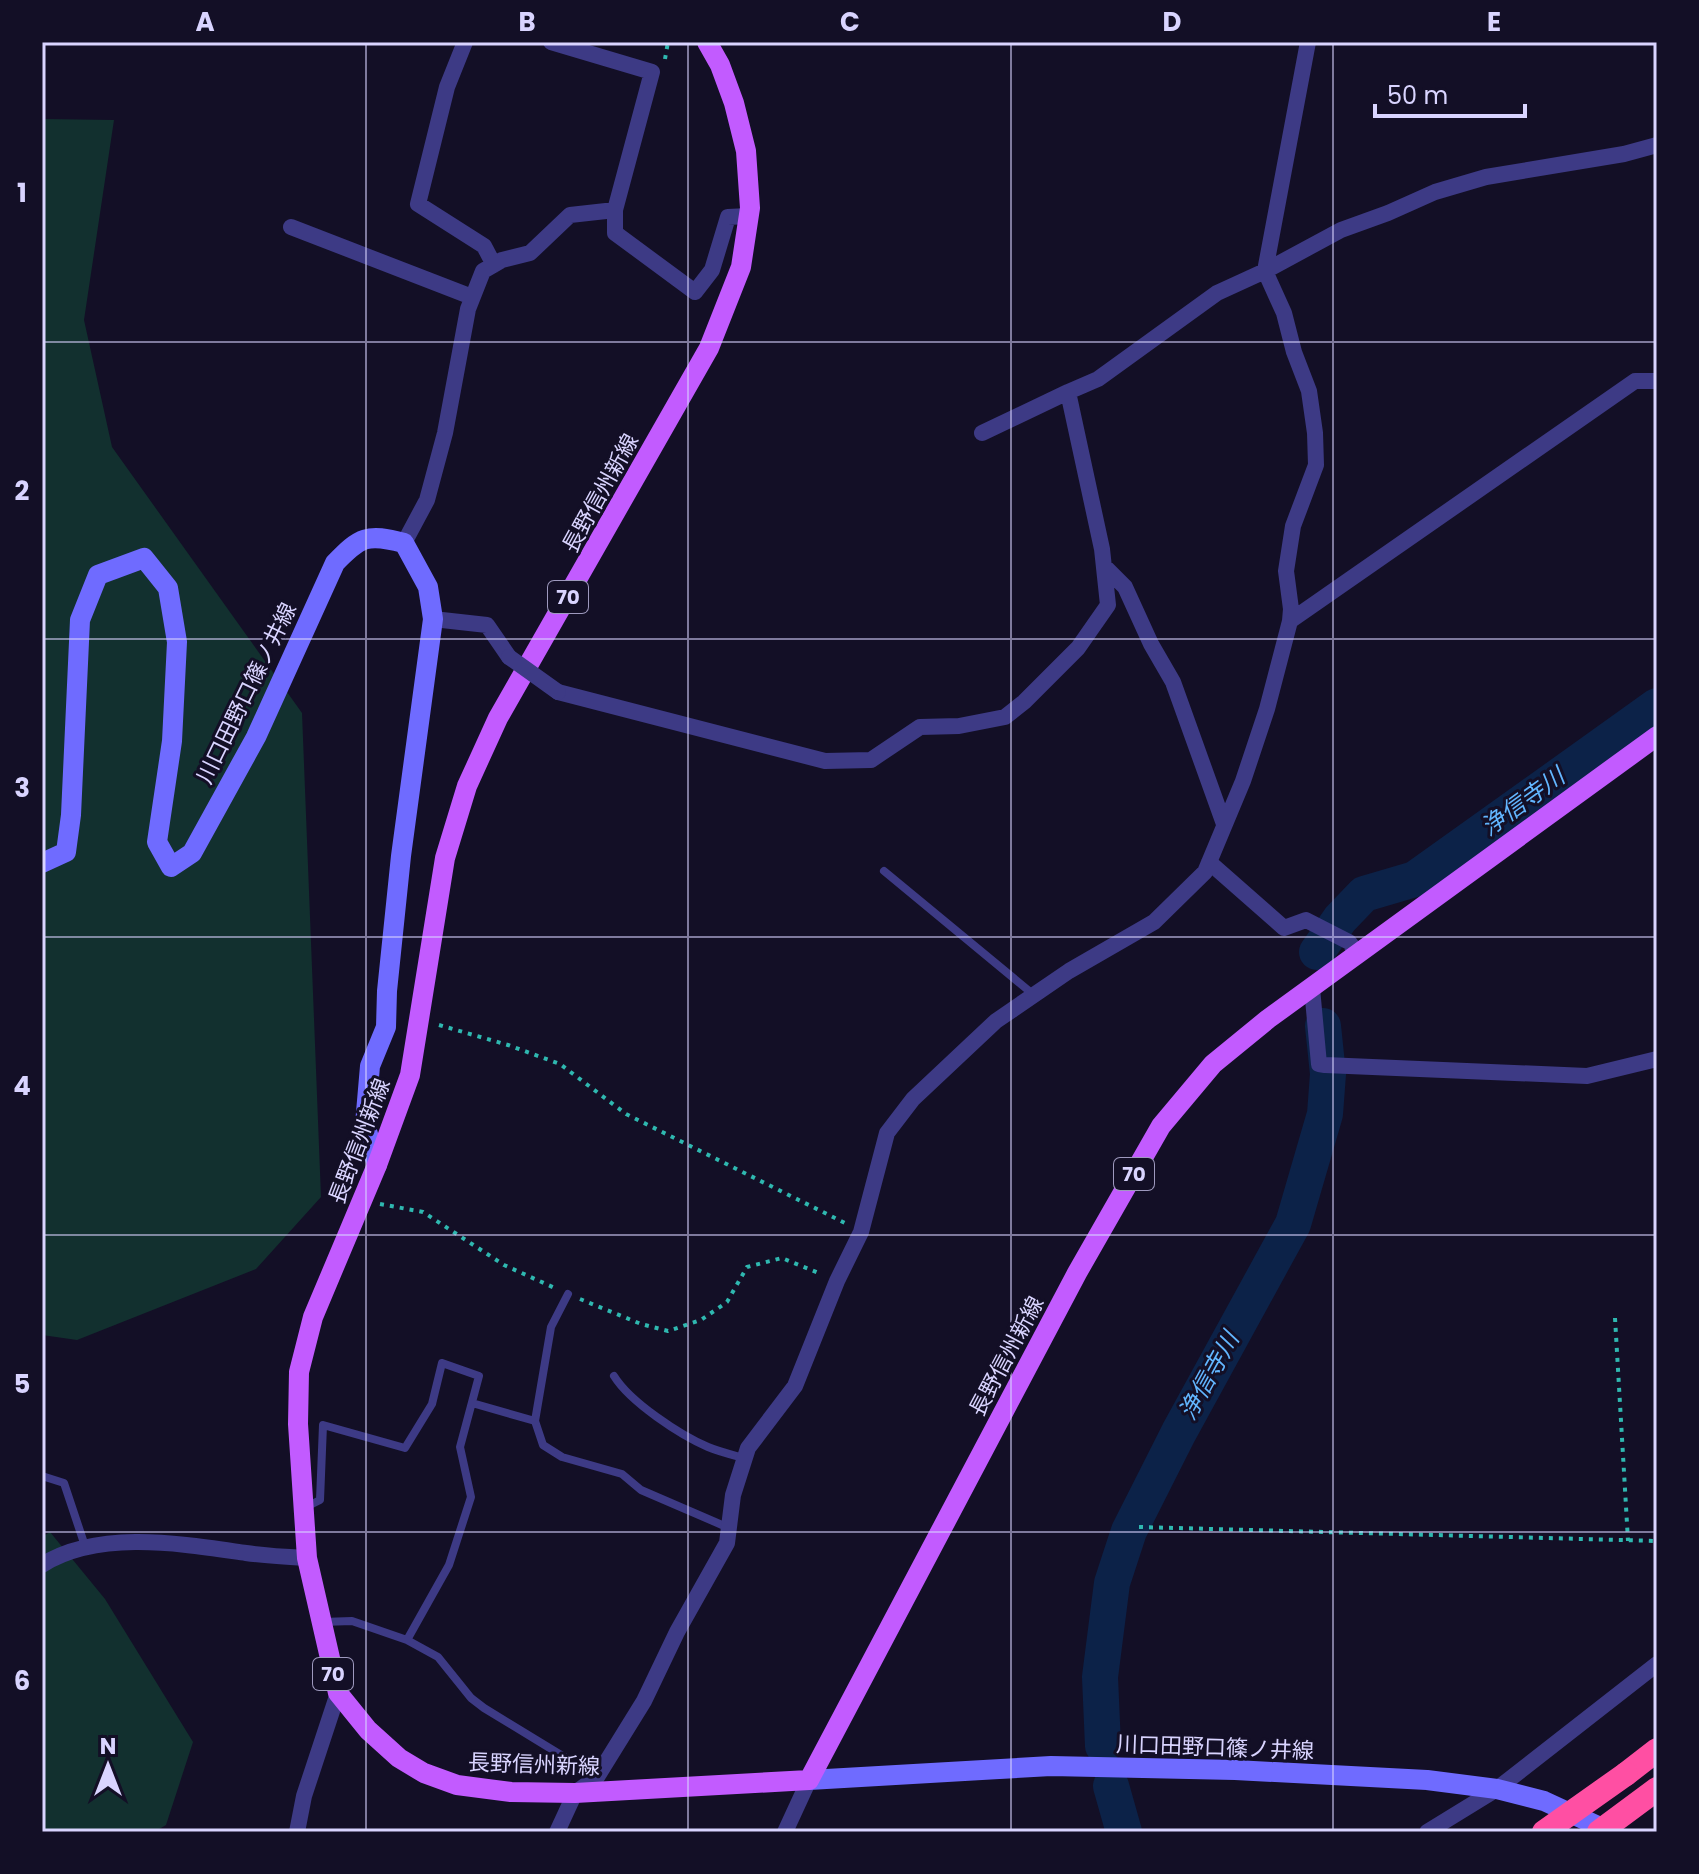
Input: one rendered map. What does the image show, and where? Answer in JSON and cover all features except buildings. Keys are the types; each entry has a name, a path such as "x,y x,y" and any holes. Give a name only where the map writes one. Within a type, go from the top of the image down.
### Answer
{"highway":[{"path":"1544,1832 1657,1750"},
{"path":"1599,1832 1657,1789"}],"main road":[{"name":"長野信州新線","path":"707,42 720,65 734,103 746,151 748,216 741,267 709,348 498,718 467,786 445,858 410,1075 377,1165 313,1317 299,1372 298,1424 307,1558 338,1693 368,1730 399,1758 424,1773 457,1785 511,1792 575,1793 809,1780 1077,1273 1161,1126 1213,1064 1312,988 1353,948 1657,736"},
{"name":"川口田野口篠ノ井線","path":"42,863 66,852 71,815 80,620 98,575 144,558 168,588 177,642 172,741 157,842 171,867 192,853 256,737 335,563 356,540 384,537 404,543"},
{"path":"377,1165 365,1124 370,1066 386,1027 401,856 433,619 428,587 404,543"},
{"name":"川口田野口篠ノ井線","path":"809,1780 1066,1766 1235,1770 1427,1780 1497,1789 1544,1801 1611,1832"}],"street":[{"path":"465,42 447,87 418,204 484,246 494,265"},
{"path":"551,42 652,72 615,210 615,233 695,292 712,270 728,217 748,216"},
{"path":"557,1832 575,1793 597,1777 644,1701 677,1632 727,1543 733,1495 744,1458 748,1448 795,1386 837,1281 861,1232 887,1133 913,1099 996,1021 1069,971 1154,922 1205,872 1243,781 1267,709 1290,621 1286,571 1293,526 1316,465 1309,391 1284,313 1265,271 1308,42"},
{"path":"982,433 1098,379 1217,293 1341,230 1435,192 1486,177 1624,154 1657,145"},
{"path":"404,543 427,500 445,433 468,309 483,271 502,260 530,253 570,215 615,210"},
{"path":"291,227 472,297"},
{"path":"1290,621 1635,381 1657,381"},
{"path":"433,619 487,625 509,657 558,692 825,761 871,760 920,727 959,726 1005,717 1078,648 1108,605 1104,566 1068,392"},
{"path":"1104,566 1125,587 1151,644 1173,682 1224,824"},
{"path":"1209,862 1284,928 1306,920 1353,948"},
{"path":"1312,988 1319,1064 1587,1076 1657,1059"},
{"path":"42,1565 58,1554 85,1546 176,1542 249,1554 307,1558"},
{"path":"1427,1832 1497,1789 1657,1664"},
{"path":"297,1832 304,1796 338,1693"},
{"path":"785,1832 809,1780"}],"lane":[{"path":"884,871 1034,995"},
{"path":"568,1294 551,1327 535,1421 543,1445 562,1457 622,1474 641,1490 729,1528"},
{"path":"304,1509 320,1500 323,1425 405,1448 432,1404 442,1363 479,1376 460,1447 471,1497 449,1565 407,1640"},
{"path":"614,1376 623,1391 672,1425 707,1447 744,1458"},
{"path":"472,1403 535,1421"},
{"path":"42,1476 64,1483 85,1546"},
{"path":"321,1622 352,1621 407,1640 438,1657 471,1698 484,1708 597,1777"}],"path":[{"path":"435,1038 438,1025 560,1064 626,1114 861,1232"},
{"path":"362,1201 423,1212 504,1265 641,1324 668,1331 701,1320 727,1302 747,1267 782,1258 837,1281"},
{"path":"1615,1318 1628,1541"},
{"path":"1139,1527 1657,1541"}],"green space":[{"path":"42,119 114,120 84,320 112,447 302,713 321,1197 256,1269 77,1340 42,1335"},
{"path":"50,1532 105,1599 193,1742 166,1825 154,1832 42,1832 42,1537"}],"waterway":[{"name":"浄信寺川","path":"1317,952 1340,919 1364,894 1415,879 1657,706"},
{"name":"浄信寺川","path":"1103,1746 1100,1677 1112,1583 1129,1531 1179,1432 1293,1224 1325,1114 1328,1074 1323,1026"},
{"name":"浄信寺川","path":"1111,1786 1124,1832"}]}
